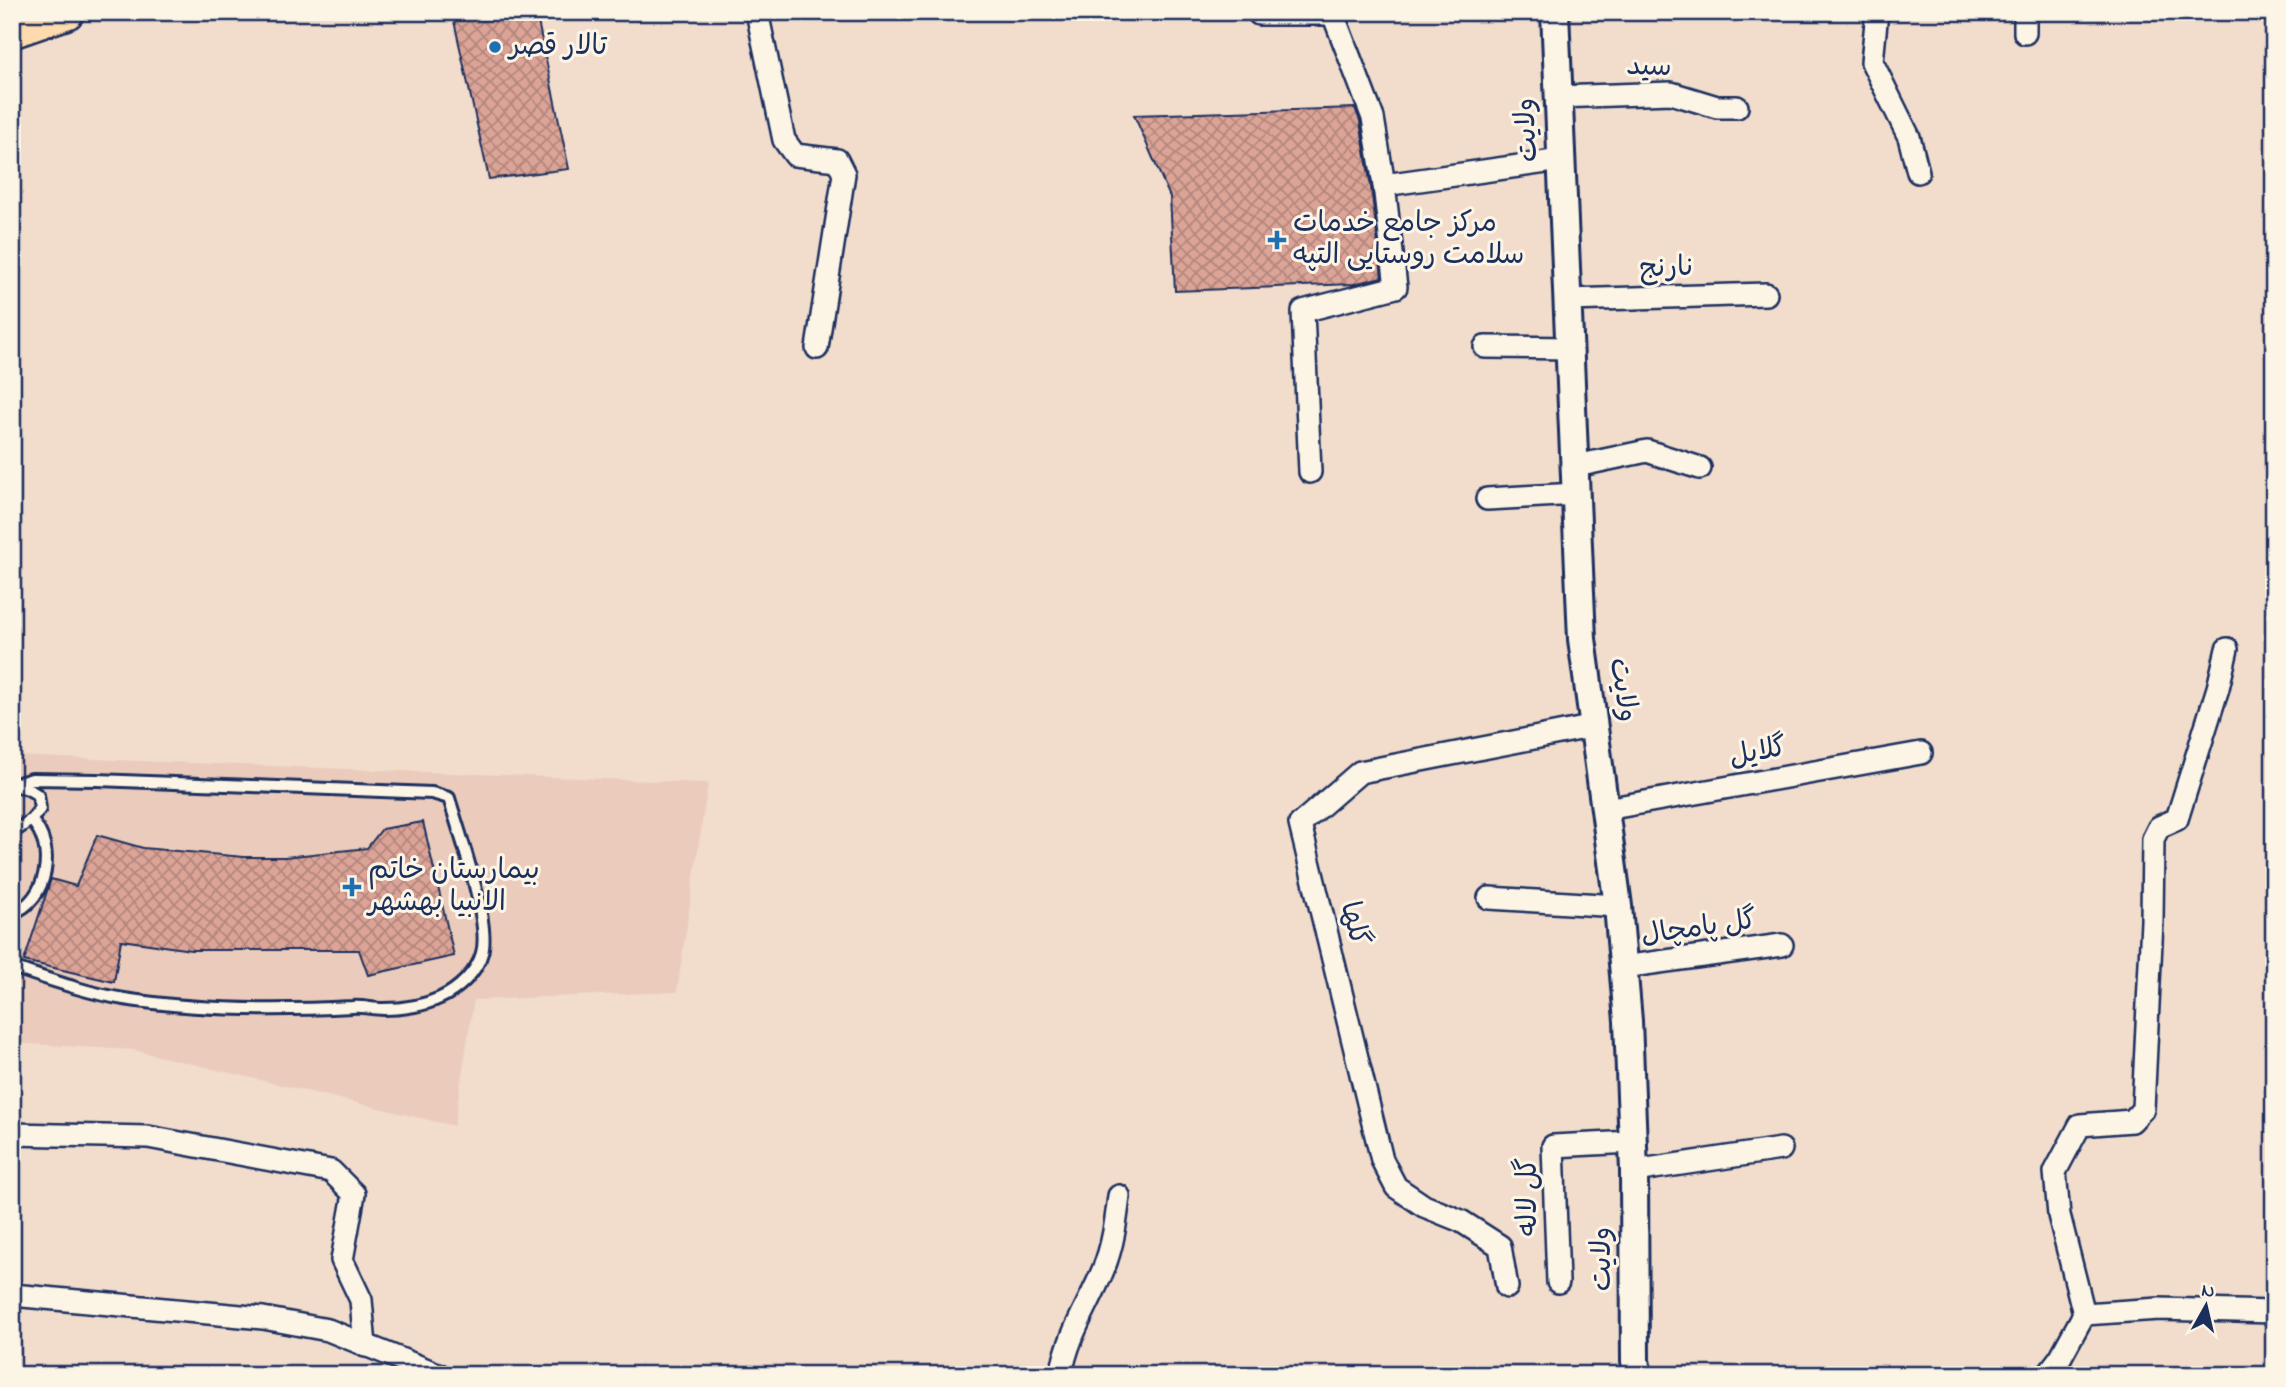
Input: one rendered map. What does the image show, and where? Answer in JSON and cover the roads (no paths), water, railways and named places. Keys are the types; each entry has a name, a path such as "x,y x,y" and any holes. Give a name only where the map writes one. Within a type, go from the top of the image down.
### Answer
{"main road":[{"path":"12,31 67,12"}],"street":[{"path":"757,12 784,140 795,155 837,160 844,174 817,348"},
{"name":"ولایت","path":"1555,12 1582,639 1618,906 1628,1021 1635,1361 1638,1375"},
{"path":"1877,12 1872,62 1909,137 1918,172"},
{"path":"1259,14 1333,14 1373,118 1396,287 1303,311 1310,472"},
{"name":"سید","path":"1558,97 1671,93 1717,107 1737,107"},
{"path":"1384,185 1561,160"},
{"name":"نارنج","path":"1569,300 1766,294"},
{"path":"1486,347 1570,348"},
{"path":"1576,466 1647,451 1700,468"},
{"path":"1487,499 1577,494"},
{"path":"2046,1375 2060,1358 2084,1314 2059,1215 2055,1172 2080,1125 2132,1121 2143,1109 2153,839 2159,827 2177,819 2218,688 2227,649"},
{"name":"گلها","path":"1507,1287 1500,1246 1461,1221 1424,1206 1396,1187 1382,1160 1300,824 1360,772 1595,726"},
{"name":"گلایل","path":"1606,809 1920,753"},
{"path":"1489,898 1618,906"},
{"name":"گل پامچال","path":"1623,967 1782,946"},
{"path":"12,1134 148,1137 331,1171 354,1194 342,1260 361,1300 365,1346"},
{"name":"گل لاله","path":"1558,1282 1553,1146 1632,1142"},
{"path":"1633,1171 1781,1149"},
{"path":"1061,1375 1065,1353 1083,1308 1103,1269 1115,1230 1119,1196"},
{"path":"12,1295 263,1318 328,1330 440,1375"},
{"path":"2084,1314 2159,1309 2274,1312"}],"lane":[{"path":"12,967 55,982 123,999 267,1011 355,1006 382,1010 412,1007 442,998 466,981 482,955 485,937 475,889 449,799 432,793 84,779 32,779 13,785"},
{"path":"12,833 31,820 40,808 38,795 13,785"},
{"path":"12,913 30,903 39,889 46,867 40,829 31,820"}],"place":[{"name":"تالار قصر","path":"495,47"},
{"name":"مرکز جامع خدمات سلامت روستایی التپه","path":"1277,240"},
{"name":"بیمارستان خاتم الانبیا بهشهر","path":"352,887"}]}
